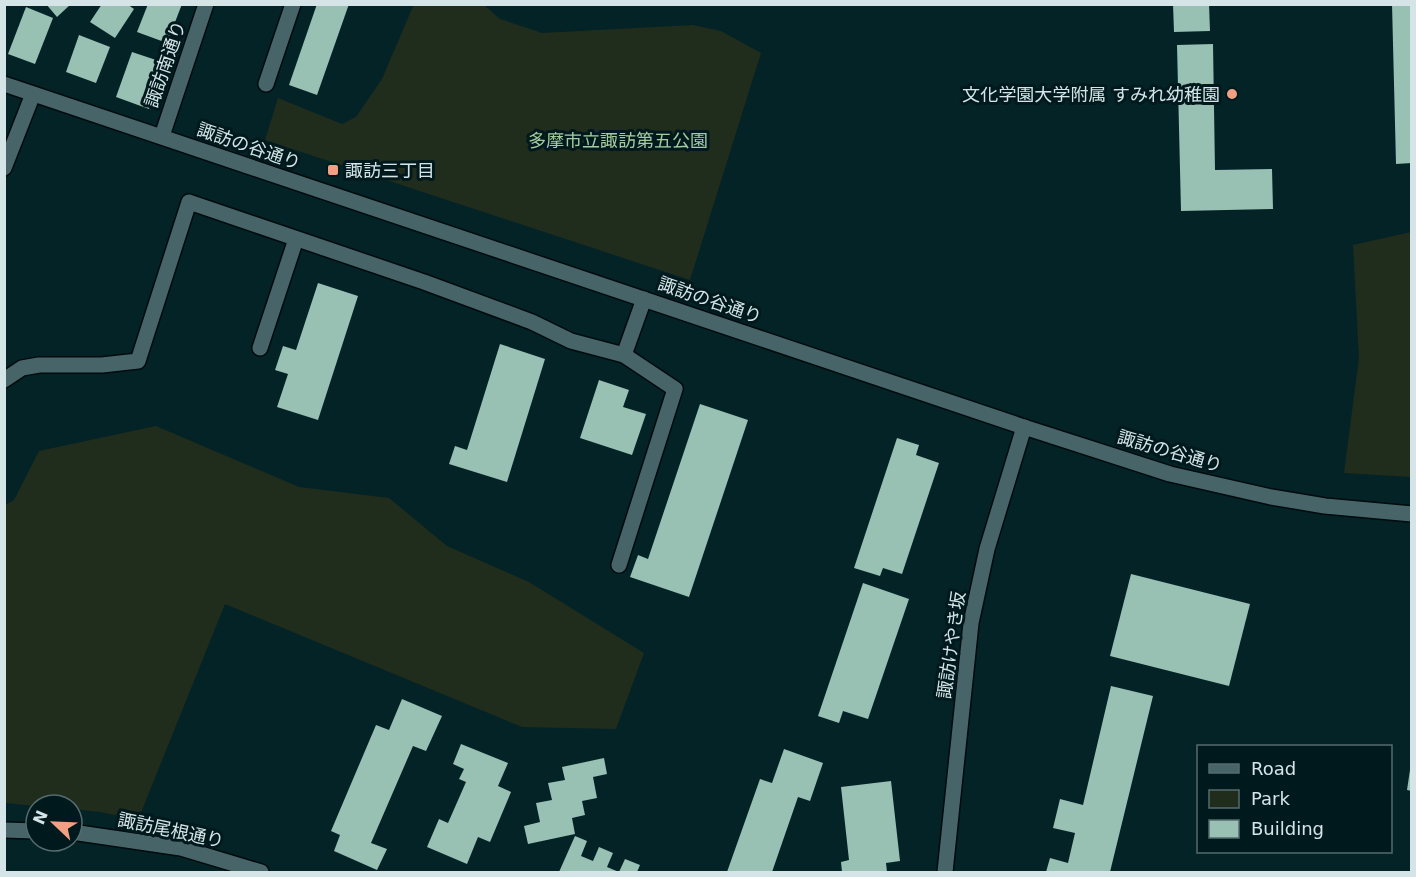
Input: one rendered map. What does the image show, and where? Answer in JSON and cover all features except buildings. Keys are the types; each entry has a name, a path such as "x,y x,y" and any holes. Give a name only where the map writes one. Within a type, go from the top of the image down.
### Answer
{"street":[{"name":"諏訪南通り","path":"162,136 206,4"},
{"path":"266,84 293,4"},
{"name":"諏訪の谷通り","path":"4,84 1170,474 1271,497 1324,506 1412,514"},
{"path":"4,168 33,94"},
{"path":"4,380 22,368 39,365 102,365 138,361 189,202 424,282 532,322 571,341 624,355 675,389 619,565"},
{"path":"260,348 296,239"},
{"path":"624,355 644,299"},
{"name":"諏訪けやき坂","path":"945,873 971,623 992,531 1024,427"},
{"path":"4,830 24,831"},
{"name":"諏訪尾根通り","path":"84,834 181,848 261,873"}],"green space":[{"name":"多摩市立諏訪第五公園","path":"414,4 484,5 500,19 542,33 693,25 721,31 761,53 690,280 265,140 278,98 342,124 356,117 382,79"},
{"path":"1411,232 1411,477 1344,473 1359,358 1353,245"},
{"path":"156,426 299,487 389,498 447,546 529,582 644,653 616,729 522,727 225,604 138,820 84,810 84,793 24,793 24,805 5,803 5,505 14,500 39,451"}],"place":[{"name":"文化学園大学附属 すみれ幼稚園","path":"1232,94"},
{"name":"諏訪三丁目","path":"333,170"}]}
